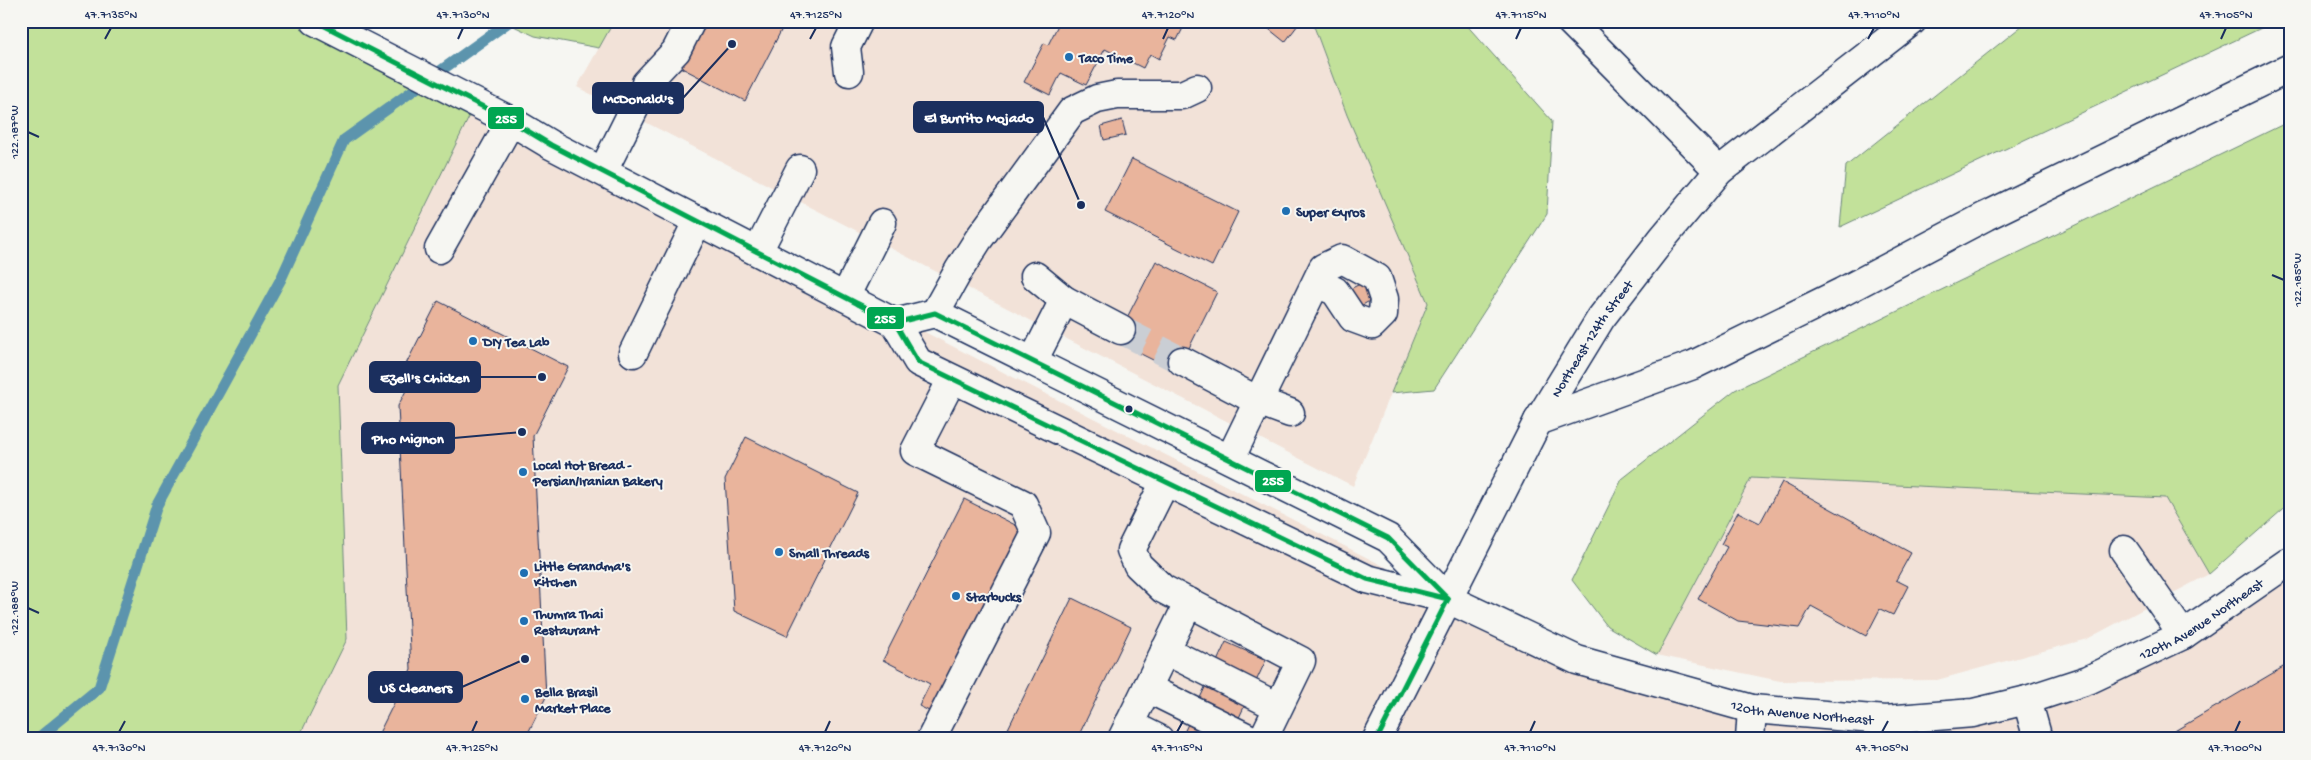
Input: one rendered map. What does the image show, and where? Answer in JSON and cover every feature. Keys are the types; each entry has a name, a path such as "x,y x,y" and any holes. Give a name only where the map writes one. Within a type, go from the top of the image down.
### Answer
{"main road":[{"path":"315,21 506,118 551,145 895,323 918,362 1368,579 1448,598"},
{"path":"603,172 644,89 676,51 691,21"},
{"path":"848,72 846,47 859,21"},
{"path":"1570,21 1719,171"},
{"name":"Northeast 124th Street","path":"1377,739 1538,421 1601,318 1662,239 1719,171 1912,21"},
{"path":"1538,421 1693,365 1842,292 1986,216 2290,68"},
{"path":"935,313 978,240 1072,111 1097,99 1116,95 1182,95 1197,88"},
{"path":"439,249 506,118"},
{"path":"758,251 800,169"},
{"path":"633,353 698,220"},
{"path":"845,297 882,223"},
{"path":"1035,276 1064,300 1120,330"},
{"path":"1230,459 1320,276"},
{"path":"1033,361 1064,300"},
{"path":"895,323 935,313 1033,361 1388,538 1448,598"},
{"path":"1182,361 1258,401 1290,413"},
{"path":"931,739 1036,533 1023,504 915,451 952,379"},
{"path":"1165,482 1131,550 1138,565 1163,588 1301,661 1263,739"},
{"path":"2124,550 2183,635"},
{"name":"120th Avenue Northeast","path":"1448,598 1577,660 1752,709 1886,720 1973,713 2027,700 2088,680 2183,635 2290,560"},
{"path":"1159,739 1125,731 1188,602"},
{"path":"1165,650 1278,707"},
{"path":"1146,688 1250,739"},
{"path":"2027,700 2038,739"},
{"path":"1750,739 1752,709"}],"shaded area":[{"path":"614,21 1312,21 1347,115 1428,303 1353,486 577,87"},
{"path":"476,103 1448,599 1752,709 1885,720 2088,680 2290,561 2290,739 298,739 347,639 338,385"},
{"path":"1751,478 2165,498 2209,574 2087,639 1937,680 1780,681 1657,655"}],"green space":[{"path":"21,21 315,21 476,103 338,385 347,639 298,739 21,739"},
{"path":"503,21 614,21 599,48 535,36"},
{"path":"1312,21 1463,21 1552,121 1547,214 1434,389 1391,393 1428,303 1347,115"},
{"path":"2028,21 2276,21 1840,227 1846,166"},
{"path":"2290,121 2290,503 2209,574 2165,498 1751,478 1657,655 1607,626 1572,580 1622,479 1735,390"}],"building":[{"path":"701,21 786,21 745,101 678,66"},
{"name":"Taco Time","path":"1060,21 1176,21 1184,26 1177,40 1170,37 1159,59 1150,54 1143,68 1105,49 1086,85 1061,73 1050,95 1024,82 1044,43 1048,45"},
{"path":"1259,21 1301,21 1285,42"},
{"path":"1122,120 1126,135 1104,140 1101,126"},
{"path":"1132,159 1238,212 1212,266 1105,212"},
{"path":"1156,261 1217,292 1177,372 1115,341"},
{"path":"1364,282 1373,299 1359,307 1350,289"},
{"path":"438,301 568,367 533,436 546,697 525,739 376,739 411,669 398,406 415,373 404,368"},
{"name":"Small Threads","path":"746,437 858,493 787,636 734,611 725,479"},
{"path":"1782,482 1911,553 1896,580 1908,586 1893,615 1880,609 1866,636 1811,606 1799,628 1738,621 1698,599 1727,547 1721,544 1738,512 1760,523"},
{"name":"Starbucks","path":"964,499 1029,532 933,713 919,706 930,684 883,660"},
{"path":"1072,598 1131,627 1077,739 1042,739 1030,733 1027,739 1003,739"},
{"path":"1226,642 1266,660 1229,739 1181,739"},
{"path":"2290,663 2290,739 2161,739"}],"waterway":[{"path":"37,739 99,688 157,505 281,279 344,140 510,21"}],"tunnel":[{"path":"1121,330 1182,361"}],"transit line":[{"name":"255","path":"315,21 511,121 551,145 895,323 935,313 1388,538 1448,599"},
{"name":"255","path":"858,304 895,323 918,362 1367,579 1448,599"},
{"name":"255","path":"1377,739 1448,599"}],"place":[{"name":"McDonald's","path":"732,44"},
{"name":"Taco Time","path":"1069,57"},
{"name":"El Burrito Mojado","path":"1081,205"},
{"name":"Super Gyros","path":"1286,211"},
{"name":"DIY Tea Lab","path":"473,341"},
{"name":"Ezell's Chicken","path":"542,377"},
{"name":"Pho Mignon","path":"522,432"},
{"name":"Local Hot Bread - Persian/Iranian Bakery","path":"523,472"},
{"name":"Small Threads","path":"779,552"},
{"name":"Little Grandma's Kitchen","path":"524,573"},
{"name":"Starbucks","path":"956,596"},
{"name":"Thumra Thai Restaurant","path":"524,621"},
{"name":"US Cleaners","path":"525,659"},
{"name":"Bella Brasil Market Place","path":"525,699"}]}
